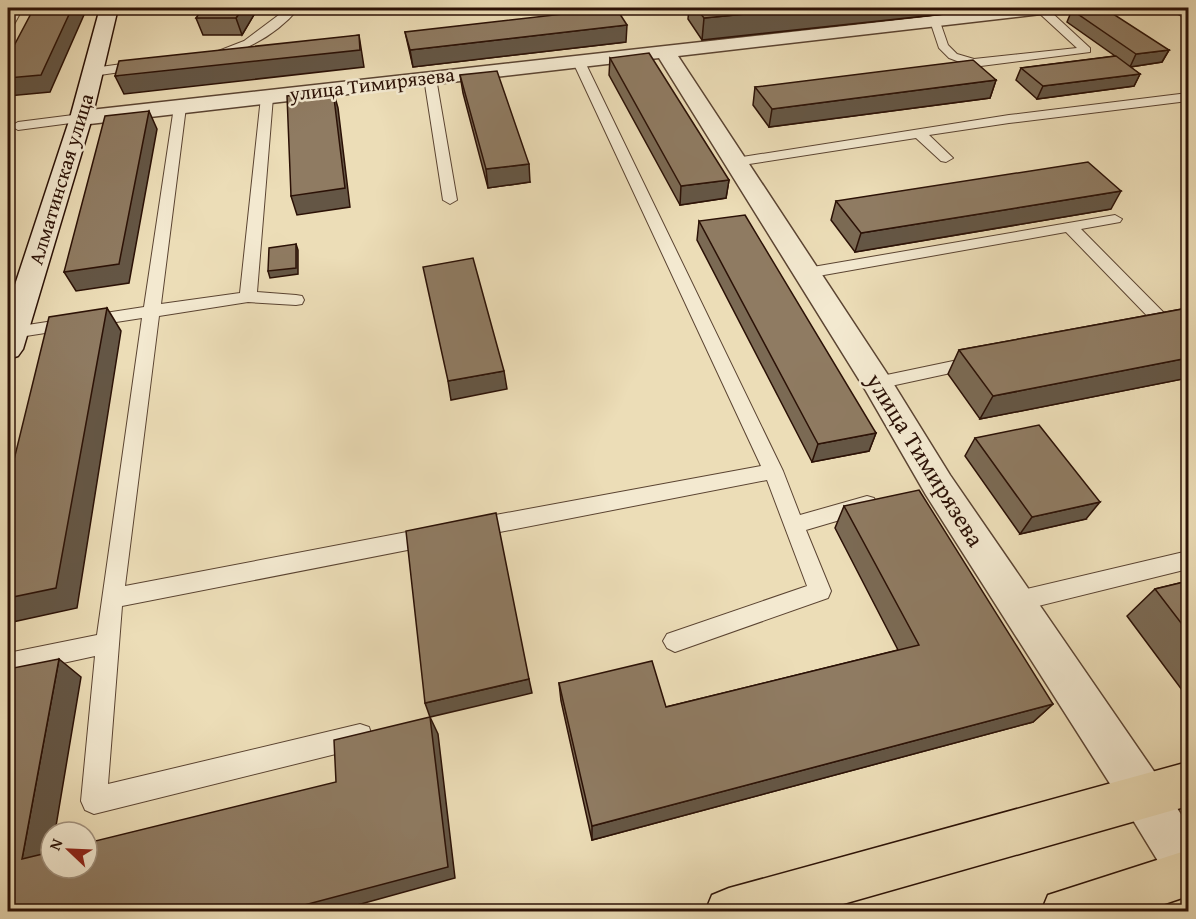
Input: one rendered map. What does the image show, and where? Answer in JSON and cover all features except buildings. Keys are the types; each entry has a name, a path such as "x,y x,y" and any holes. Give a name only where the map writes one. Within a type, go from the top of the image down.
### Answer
{"main road":[{"path":"729,912 1188,784"},
{"path":"1065,912 1188,873"}],"street":[{"name":"Алматинская улица","path":"10,340 81,118 110,8"},
{"name":"улица Тимирязева","path":"81,118 1046,8"},
{"name":"улица Тимирязева","path":"676,49 736,162 876,383 927,488 1014,602 1144,796 1188,868"}],"lane":[{"path":"8,27 18,8"},
{"path":"197,57 229,52 262,37 294,8"},
{"path":"676,49 1046,8 1086,50 974,63 953,56 944,46 935,21"},
{"path":"1173,8 1188,17"},
{"path":"578,60 773,471 820,591 675,641"},
{"path":"93,72 154,63"},
{"path":"430,78 450,200"},
{"path":"248,297 267,97"},
{"path":"736,162 1188,97"},
{"path":"180,107 112,598 94,801 378,732"},
{"path":"18,126 81,118"},
{"path":"919,134 946,158"},
{"path":"807,273 1115,219"},
{"path":"1070,227 1172,322 1141,328"},
{"path":"10,340 152,311 248,297 296,300"},
{"path":"876,383 992,359"},
{"path":"112,598 773,471"},
{"path":"794,525 883,500"},
{"path":"1014,602 1188,560"},
{"path":"8,664 108,643"}]}
